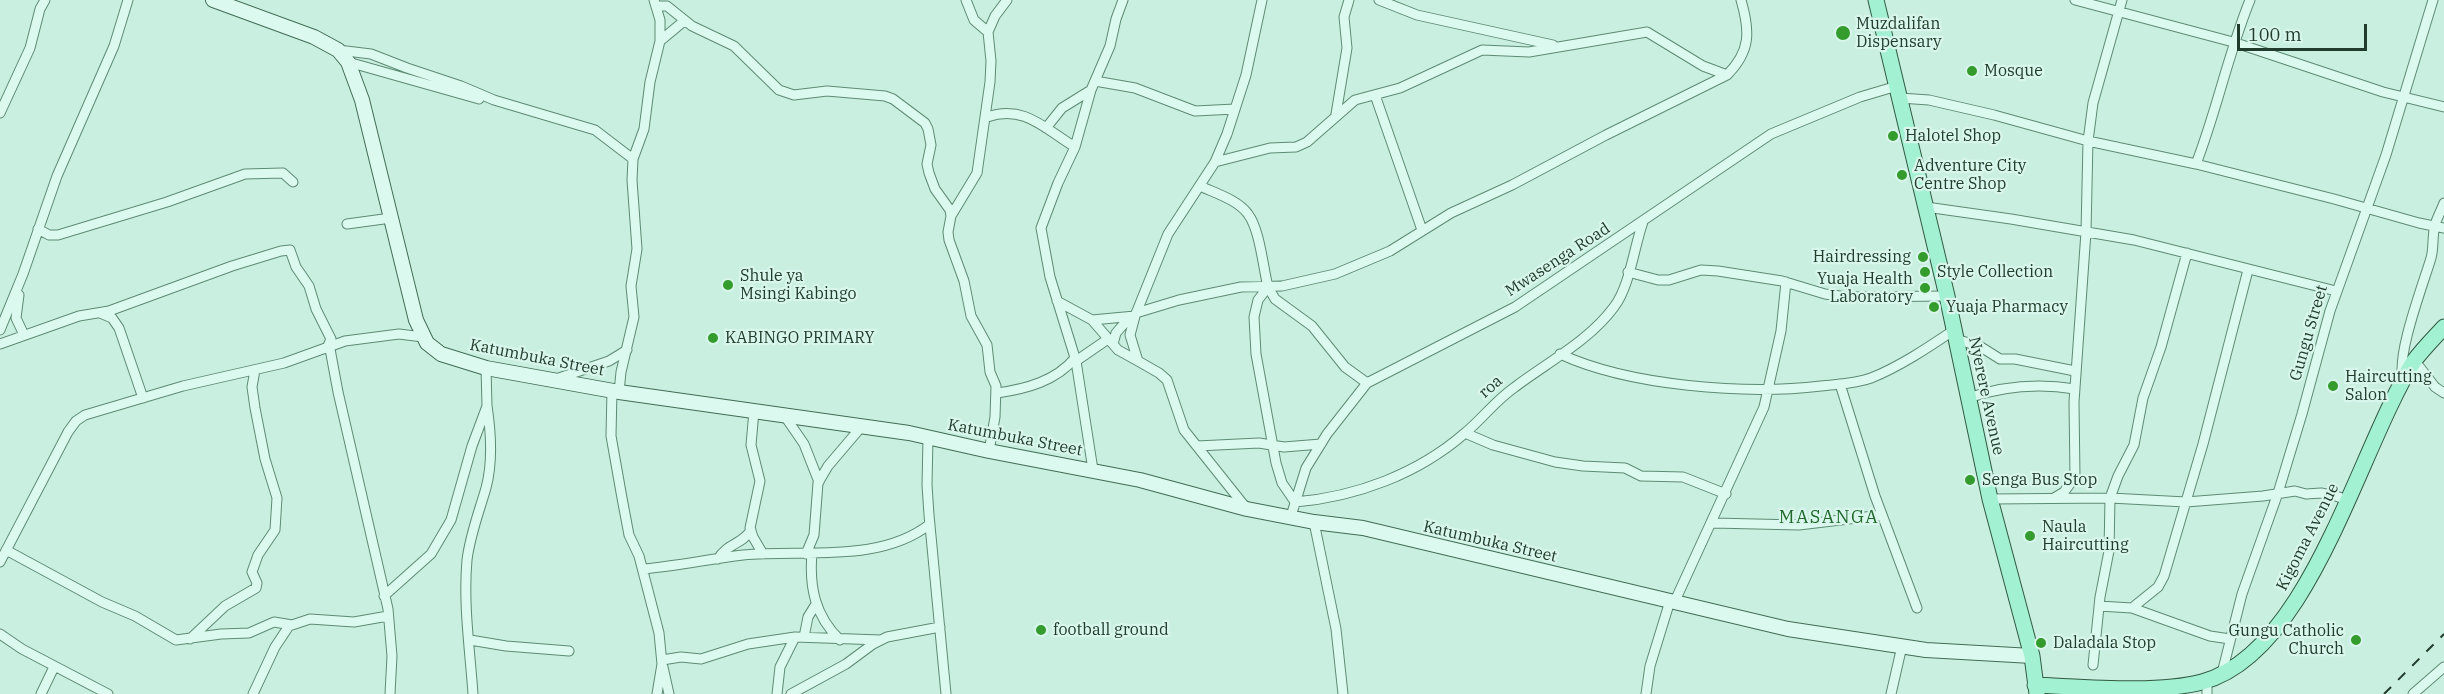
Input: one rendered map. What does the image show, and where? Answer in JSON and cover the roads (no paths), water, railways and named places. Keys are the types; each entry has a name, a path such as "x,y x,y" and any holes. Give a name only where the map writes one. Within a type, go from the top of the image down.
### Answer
{"main road":[{"path":"213,0 314,37 338,51 348,62 362,100 410,297 423,337"},
{"name":"Nyerere Avenue","path":"1876,0 1947,296 1990,500 2032,656 2036,690"},
{"name":"Kigoma Avenue","path":"2036,690 2172,688 2212,684 2256,651 2273,634 2290,610 2322,554 2404,381 2415,361 2444,327"},
{"name":"Katumbuka Street","path":"423,337 441,354 486,368 616,391 909,433 1140,480 1247,509 1293,509 1314,522 1363,528 1788,629 1926,650 2032,656"}],"street":[{"path":"0,113 30,48 40,9 45,0"},
{"path":"0,330 23,274 57,176 114,46 128,0"},
{"path":"966,0 974,20 988,32"},
{"path":"989,451 997,393 990,372 987,345 971,316 964,281 948,232 951,216 977,173 987,117 991,61 988,32 995,16 1007,0"},
{"path":"1093,470 1076,360 1057,301 1041,237 1041,228 1075,147 1093,85 1110,46 1123,0"},
{"path":"1138,361 1130,335 1133,315 1168,234 1215,162 1246,75 1262,0"},
{"path":"1336,116 1347,48 1344,17 1349,0"},
{"path":"1379,0 1417,15 1556,46"},
{"path":"1092,320 1133,315 1179,300 1241,287 1268,287 1305,282 1335,274 1390,250 1451,213 1495,194 1606,135 1727,75 1737,65 1748,39 1741,0"},
{"path":"2075,0 2233,42 2383,92 2444,107"},
{"path":"2054,498 2064,492 2075,477 2075,371 2086,232 2088,141 2093,103 2122,0"},
{"path":"2196,164 2223,84 2233,42 2250,0"},
{"name":"Gungu Street","path":"2212,684 2230,639 2245,584 2278,493 2336,291 2367,209 2404,98 2433,0"},
{"path":"669,694 659,633 643,569 630,535 611,436 616,391 633,329 631,286 637,249 632,180 633,159 644,129 650,82 660,41 661,29 655,3 667,6 684,21 734,46 779,90 794,95 827,91 885,96 893,99 927,127 931,145 928,161 929,173 935,189 945,202 951,216"},
{"path":"660,41 684,21"},
{"path":"1215,162 1270,148 1296,147 1307,142 1355,100 1400,88 1477,51 1493,49 1529,52 1647,32 1703,66 1727,75"},
{"path":"338,51 371,54 494,100 595,130 633,159"},
{"path":"348,62 594,131 633,159"},
{"path":"1046,128 1062,108 1093,85 1136,88 1195,111 1235,109"},
{"path":"1899,92 2088,141 2196,164 2439,227"},
{"name":"Mwasenga Road","path":"1293,509 1306,468 1321,444 1367,383 1515,307 1771,134 1860,97 1899,92"},
{"path":"1375,95 1422,230"},
{"path":"987,117 1003,112 1013,112 1046,128 1075,147"},
{"path":"38,229 49,235 58,235 143,210 252,173 283,173 293,182"},
{"path":"1200,186 1237,204 1248,214 1254,225 1268,287 1275,299 1312,326 1345,367 1367,383"},
{"path":"2404,381 2400,374 2407,336 2432,255 2444,203"},
{"path":"1926,207 2134,240 2248,270 2312,283 2336,291"},
{"path":"346,224 391,218"},
{"name":"roa","path":"1293,509 1394,478 1433,456 1465,433 1511,389 1594,328 1615,307 1625,284 1643,222"},
{"path":"0,344 79,316 109,311 232,266 288,250 309,286 317,312 330,335 332,341 327,348"},
{"path":"2093,665 2099,606 2109,551 2110,498 2134,445 2143,398 2161,347 2187,253"},
{"path":"1628,272 1658,280 1669,280 1701,270 1718,271 1785,282 1826,294 1847,297 1947,296"},
{"path":"2132,608 2158,587 2164,576 2203,444 2248,270"},
{"path":"23,274 16,309 17,324 24,335"},
{"path":"1646,694 1650,666 1672,602 1713,522 1764,407 1781,331 1785,282"},
{"path":"1268,287 1258,300 1254,316 1256,354 1282,483 1293,509"},
{"path":"1057,301 1092,320 1111,341 1167,380 1184,430 1247,509"},
{"path":"99,313 112,318 119,328 142,398"},
{"path":"997,393 1052,378 1076,360 1111,341 1133,315"},
{"path":"0,562 60,446 76,422 91,413 284,363 345,341 399,334 423,337"},
{"path":"1560,354 1613,373 1701,386 1798,390 1870,378 1955,335 2000,359 2015,359 2075,371"},
{"path":"327,348 330,349 388,616 392,656 390,694"},
{"path":"555,379 609,361 627,350"},
{"path":"2415,361 2435,387 2444,393"},
{"path":"473,694 467,561 489,471 491,439 486,368"},
{"path":"190,639 225,606 256,588 252,572 255,562 275,530 277,498 265,459 255,408 252,387 255,370"},
{"path":"1840,384 1882,514 1917,608"},
{"path":"1968,398 1988,391 2043,384 2075,388"},
{"path":"384,596 431,554 444,535 451,520 472,446 487,406"},
{"path":"754,411 751,445 760,482 752,513 751,530 763,554"},
{"path":"784,415 804,444 819,482"},
{"path":"840,640 823,620 816,604 809,553 816,521 816,493 819,482 828,466 862,426"},
{"path":"1465,433 1493,445 1555,462 1625,468 1641,476 1683,477 1726,494"},
{"path":"928,438 927,485 946,694"},
{"path":"1197,446 1259,443 1284,447 1321,444"},
{"path":"1990,500 2110,498 2186,502 2295,491 2306,494 2321,493 2347,500"},
{"path":"1713,522 1799,525 1882,514"},
{"path":"1314,522 1336,629 1343,694"},
{"path":"643,569 763,554 845,553 886,544 919,533 930,524"},
{"path":"718,560 727,547 744,539 751,530"},
{"path":"6,550 102,602 135,616 176,640 220,633 249,633 274,622 292,625 310,619 354,622 388,616"},
{"path":"777,694 780,667 816,604"},
{"path":"2099,606 2132,608 2210,636 2230,639"},
{"path":"253,694 282,636 292,625"},
{"path":"662,662 681,657 701,659 748,644 799,637 881,640 940,627"},
{"path":"0,634 54,667 108,694"},
{"path":"470,640 506,646 569,651"},
{"path":"791,694 846,664 881,640"},
{"path":"1891,694 1902,646"},
{"path":"657,694 662,662"},
{"path":"41,694 54,667"},
{"path":"2414,694 2444,667"}],"railway":[{"path":"2384,694 2444,634"}],"place":[{"name":"Muzdalifan Dispensary","path":"1843,33"},
{"name":"Mosque","path":"1972,71"},
{"name":"Halotel Shop","path":"1893,136"},
{"name":"Adventure City Centre Shop","path":"1902,175"},
{"name":"Hairdressing","path":"1923,257"},
{"name":"Style Collection","path":"1925,272"},
{"name":"Shule ya Msingi Kabingo","path":"728,285"},
{"name":"Yuaja Health Laboratory","path":"1925,288"},
{"name":"Yuaja Pharmacy","path":"1934,307"},
{"name":"KABINGO PRIMARY","path":"713,338"},
{"name":"Haircutting Salon","path":"2333,386"},
{"name":"Senga Bus Stop","path":"1970,480"},
{"name":"Naula Haircutting","path":"2030,536"},
{"name":"football ground","path":"1041,630"},
{"name":"Gungu Catholic Church","path":"2356,640"},
{"name":"Daladala Stop","path":"2041,643"}],"district":[{"name":"MASANGA","path":"1829,518"}]}
